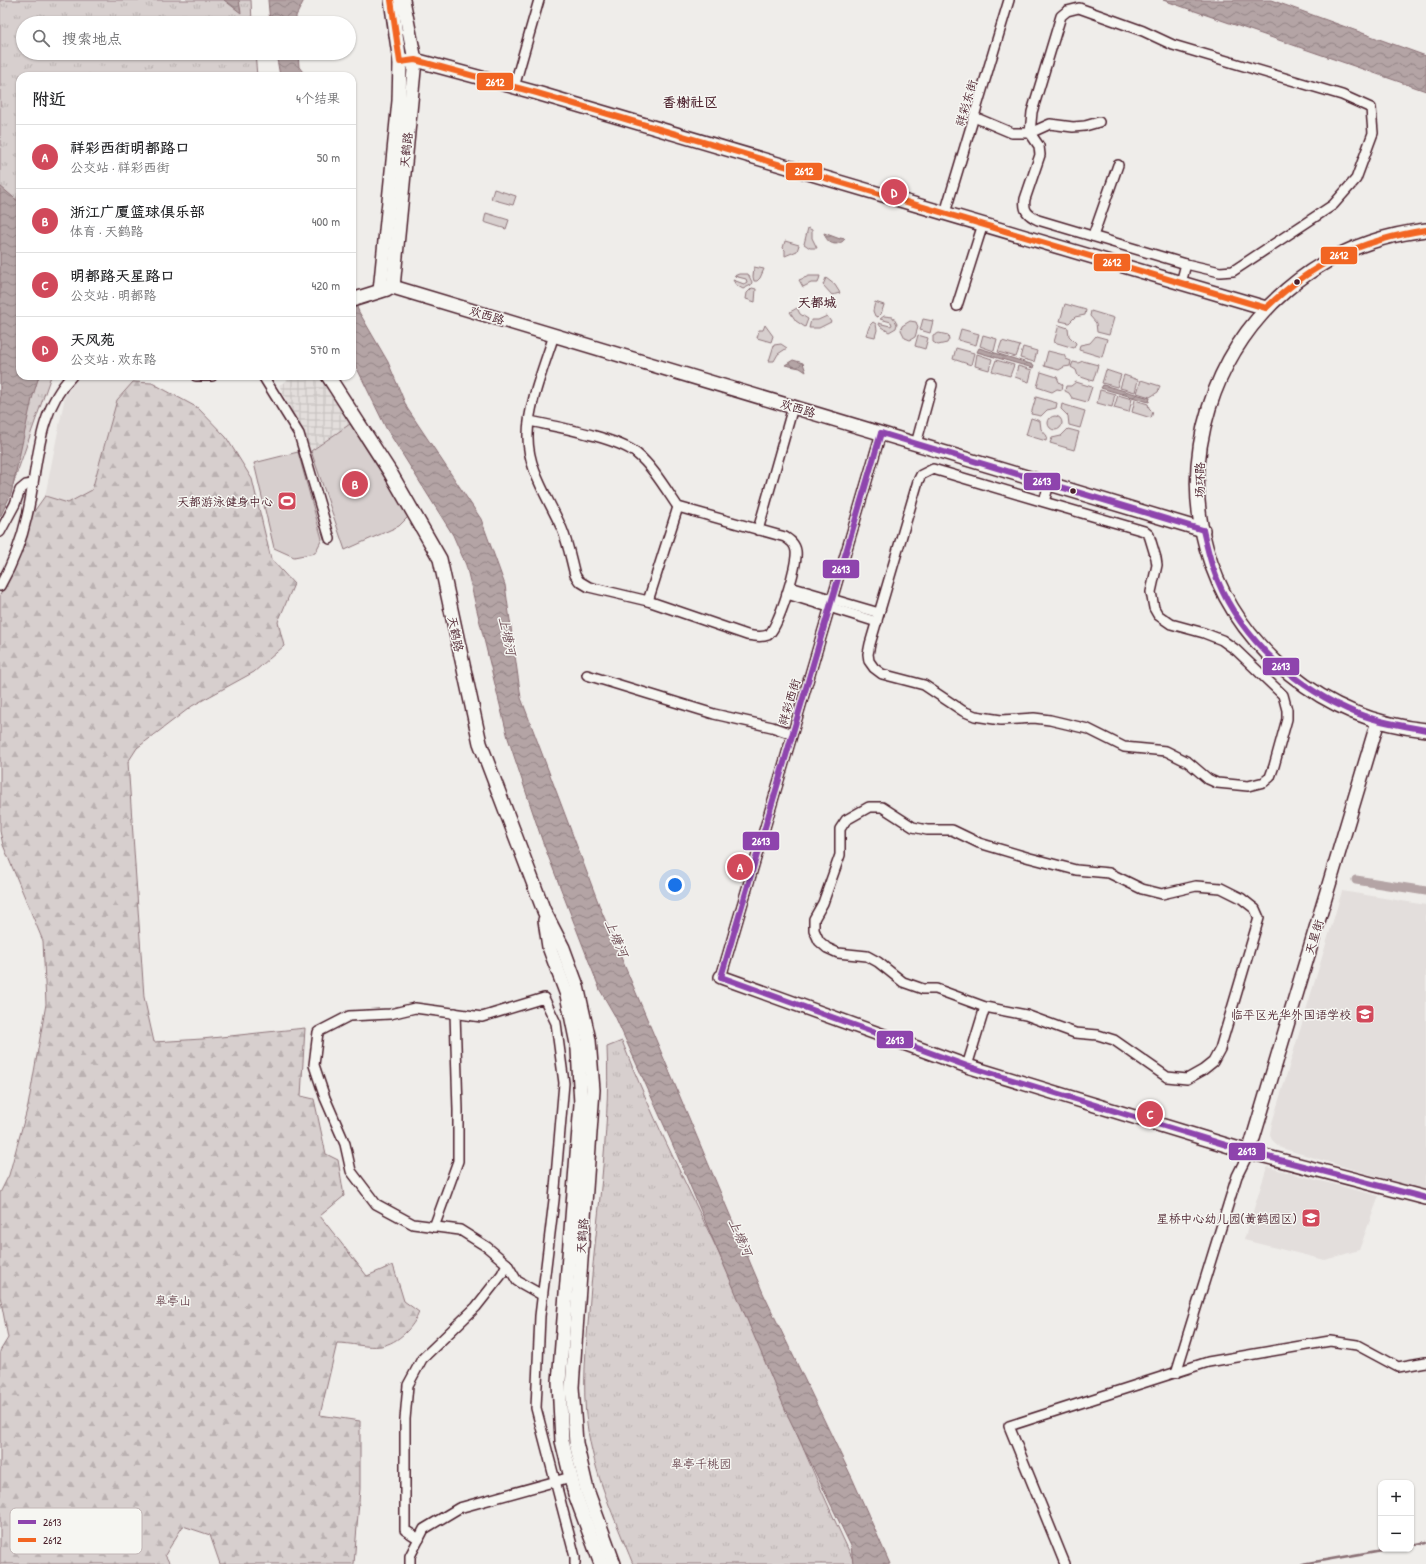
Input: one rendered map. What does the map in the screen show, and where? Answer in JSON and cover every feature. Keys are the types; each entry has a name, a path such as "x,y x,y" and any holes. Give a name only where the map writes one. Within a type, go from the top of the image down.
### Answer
{"main road":[{"name":"天鹤路","path":"380,291 399,101 400,62 391,0"},
{"name":"天鹤路","path":"393,287 415,60 403,0"},
{"path":"400,62 415,60 514,87 1266,308"},
{"name":"场环路","path":"1426,230 1391,235 1344,252 1304,275 1279,295 1266,308 1246,333 1229,359 1209,407 1200,447 1197,480 1199,510 1212,565 1224,593 1236,615 1256,642 1276,663 1303,685 1332,703 1378,721 1426,730"},
{"path":"356,298 393,287"},
{"name":"欢西路","path":"393,287 1203,530"},
{"name":"天鹤路","path":"331,380 390,472 440,559 480,743 544,911 563,948 577,986 589,1040 593,1090 572,1387 576,1443 587,1490 614,1564"},
{"name":"天星街","path":"1249,1152 1378,721"},
{"name":"天鹤路","path":"544,911 549,948 567,995 578,1049 580,1104 560,1382 562,1441 575,1494 601,1564"},
{"path":"721,978 967,1066 1249,1152 1426,1198"}],"street":[{"path":"514,87 539,0"},
{"name":"祥彩东街","path":"945,213 1009,0"},
{"path":"1079,8 1144,31 1173,45 1342,95 1371,108 1373,132 1356,180 1333,205 1233,271 1220,272 1186,264 1038,220 1028,215 1024,207 1025,199 1040,155 1039,146 1030,133 1032,112 1061,16 1067,11 1079,8"},
{"path":"974,118 1012,133 1030,133 1050,124 1079,126 1099,122"},
{"path":"1093,236 1118,165"},
{"path":"957,306 983,224"},
{"path":"1181,283 1186,264"},
{"path":"530,421 610,441 634,452 643,460 663,485 678,507 786,537 795,546 796,553 788,591 772,631 766,636 758,637 699,620 648,601 589,587 579,581 562,530 532,465 528,434 530,421 554,335"},
{"path":"0,586 15,553 27,516 40,442 50,408 62,386 68,380"},
{"path":"265,380 299,434 330,539"},
{"path":"916,444 932,385"},
{"path":"758,530 793,407"},
{"name":"祥彩西街","path":"721,978 881,433"},
{"path":"933,469 1144,531 1149,535 1156,558 1157,566 1151,592 1154,608 1158,615 1171,624 1204,633 1222,640 1236,650 1249,665 1283,695 1287,710 1287,719 1270,777 1264,782 1248,786 1217,783 1208,779 1188,762 1176,755 1153,749 1124,747 1088,729 1034,718 1001,720 987,718 963,711 924,685 882,674 874,668 869,661 868,654 878,617 918,481 927,471 933,469"},
{"path":"0,532 15,504 20,490 26,484 33,484"},
{"path":"1044,502 1049,484"},
{"path":"648,601 678,507"},
{"path":"788,591 878,617"},
{"path":"587,675 714,714 772,727 792,734"},
{"path":"869,807 882,807 913,827 927,830 952,830 962,833 979,843 1030,858 1076,870 1109,873 1142,889 1155,893 1162,894 1196,886 1221,888 1241,898 1255,909 1259,918 1220,1049 1213,1062 1203,1070 1187,1079 1167,1077 1114,1040 1098,1035 1075,1033 1026,1016 985,1007 936,989 923,989 904,982 878,962 867,956 838,953 819,941 814,930 814,919 823,903 840,855 840,830 846,820 869,807"},
{"path":"542,1295 517,1281 507,1264 487,1247 460,1230 413,1224 376,1204 351,1171 345,1144 325,1098 314,1065 318,1032 348,1016 390,1014 415,1008 482,1017 544,998 556,1023 564,1083 542,1295 536,1408 575,1557 575,1564"},
{"path":"967,1066 985,1007"},
{"path":"434,1227 458,1161 455,1013"},
{"path":"1176,1373 1237,1176 1249,1152"},
{"path":"419,1539 405,1530 405,1419 408,1385 422,1359 476,1307 502,1274 507,1264"},
{"path":"1065,1564 1009,1426 1208,1362 1330,1341 1357,1345 1398,1367 1426,1362"},
{"path":"410,1564 410,1556 424,1529 459,1508 571,1478"}],"shaded area":[{"path":"76,380 136,380 117,400 92,490 68,503 45,496 65,396"},
{"path":"288,380 323,380 350,424 311,451 279,385"},
{"name":"临平区光华外国语学校","path":"1342,891 1426,905 1426,1191 1281,1148 1272,1140 1270,1134 1272,1123"},
{"name":"星桥中心幼儿园(黄鹤园区)","path":"1267,1167 1379,1196 1359,1250 1325,1260 1244,1240"}],"green space":[{"path":"0,0 251,0 252,16 16,16 16,60 256,60 257,72 16,72 16,380 50,380 5,507 0,512"},
{"path":"494,189 516,196 513,205 491,199"},
{"path":"486,213 509,220 506,229 484,222"},
{"path":"808,228 812,230 812,238 817,248 810,248 804,244"},
{"path":"785,241 799,245 797,251 785,256 785,250 783,248"},
{"path":"754,267 764,269 757,281 754,281 753,277"},
{"path":"739,274 748,274 752,282 751,285 743,289 736,285 733,280 744,284 747,282 746,279 734,276"},
{"path":"809,276 820,276 818,283 811,283 803,287 799,280"},
{"path":"826,278 835,285 840,293 832,295 823,285"},
{"path":"752,288 756,289 755,302 746,299 747,293"},
{"path":"875,302 884,305 881,314 878,317 875,316 873,311"},
{"path":"1065,304 1086,310 1085,315 1075,317 1069,323 1060,321"},
{"path":"797,308 800,314 808,319 805,327 796,321 790,312"},
{"path":"1091,311 1114,318 1109,335 1097,332 1096,323 1090,316"},
{"path":"827,316 831,322 819,328 809,328 811,320 818,320"},
{"path":"884,316 893,317 897,324 896,328 889,332 881,327 878,323 890,326 892,325 891,322 880,319"},
{"path":"923,319 933,321 930,333 920,330"},
{"path":"910,321 916,322 918,327 915,337 910,340 905,338 901,330 902,326"},
{"path":"873,322 876,324 877,330 875,337 866,335 870,325"},
{"path":"765,325 773,336 771,342 757,338 759,330 763,330"},
{"path":"1059,325 1068,328 1069,336 1076,343 1074,348 1054,342"},
{"path":"961,329 979,334 976,345 958,340"},
{"path":"939,333 948,335 949,339 947,343 938,345 933,342 933,336"},
{"path":"918,335 928,338 925,349 915,346"},
{"path":"983,335 997,339 994,351 980,346"},
{"path":"1096,336 1107,339 1102,357 1079,350 1080,345 1090,343"},
{"path":"1002,341 1020,346 1016,357 998,352"},
{"path":"781,344 787,348 778,354 774,361 769,361 774,345"},
{"path":"1023,347 1037,351 1034,362 1020,358"},
{"path":"956,348 974,353 971,365 953,359"},
{"path":"1048,351 1064,355 1066,359 1071,361 1070,366 1059,370 1044,366"},
{"path":"977,354 992,359 989,370 975,366"},
{"path":"996,360 1014,365 1010,376 992,371"},
{"path":"1083,361 1098,365 1093,381 1078,376 1076,370 1071,367 1073,362 1078,363"},
{"path":"1018,366 1032,370 1029,382 1015,377"},
{"path":"1106,370 1121,375 1117,387 1102,383"},
{"path":"1041,372 1057,377 1059,382 1063,385 1062,390 1057,389 1052,392 1037,387"},
{"path":"1124,375 1138,380 1135,392 1120,388"},
{"path":"1141,380 1160,386 1158,392 1150,397 1137,393"},
{"name":"皋亭山","path":"133,382 152,383 198,408 226,437 252,479 271,559 294,584 278,622 284,646 254,672 192,706 137,748 128,762 144,997 154,1042 202,1039 305,1028 301,1096 314,1099 326,1154 338,1160 344,1196 320,1216 367,1276 393,1265 404,1301 419,1312 417,1318 409,1329 393,1342 381,1346 337,1343 320,1415 360,1421 360,1489 354,1564 220,1564 210,1535 183,1526 165,1555 170,1564 0,1564 0,1351 8,1338 0,1296 0,1193 9,1175 28,1106 46,1004 43,941 3,845 0,831 0,595 28,520 45,496 68,503 92,490 117,400"},
{"path":"1076,382 1092,387 1087,402 1072,398 1069,393 1065,391 1066,386 1071,386"},
{"path":"1100,390 1115,394 1112,407 1097,403"},
{"path":"1118,395 1132,399 1129,412 1114,408"},
{"path":"1036,397 1057,403 1056,408 1047,410 1041,416 1031,414"},
{"path":"1135,400 1148,404 1149,408 1153,412 1151,418 1132,412"},
{"path":"1062,404 1085,411 1080,428 1069,425 1068,416 1061,409"},
{"path":"1052,416 1058,416 1062,420 1062,426 1058,430 1052,430 1048,426 1048,420"},
{"path":"1031,418 1040,421 1041,429 1047,436 1046,441 1026,435"},
{"path":"350,424 409,516 399,526 345,550 311,451"},
{"path":"1068,429 1079,432 1074,450 1050,443 1052,438 1061,436"},
{"name":"天都游泳健身中心","path":"298,452 322,539 315,553 294,557 274,548 254,463"},
{"name":"皋亭千桃园","path":"622,1041 655,1118 751,1324 819,1485 855,1564 633,1564 612,1512 594,1461 587,1424 585,1396 587,1340 605,1147 608,1080 607,1047"}],"water":[{"path":"224,0 239,0 241,13"},
{"path":"268,0 304,0 296,16 269,16"},
{"path":"1163,0 1271,0 1426,56 1426,91"},
{"path":"277,60 298,60 299,67 303,72 279,72"},
{"path":"0,186 16,200 16,380 38,380 32,399 11,494 0,517"},
{"path":"824,233 840,239 845,239 842,242 833,244 827,240"},
{"name":"上塘河","path":"356,305 388,362 407,408 481,519 505,585 521,698 601,910 763,1293 853,1480 890,1564 853,1564 851,1546 788,1416 672,1143 615,1016 600,990 542,840 508,738 466,565 453,535 386,428 356,366"},
{"path":"979,348 1034,365 1033,368 977,352"},
{"path":"793,360 803,363 806,372 800,368 785,365"},
{"path":"1103,385 1150,398 1149,402 1101,388"}],"waterway":[{"path":"1356,880 1426,891"},
{"path":"1414,1544 1426,1542"},
{"path":"1303,1564 1378,1551"}],"transit line":[{"name":"2612","path":"391,0 400,62 415,60 537,93 1266,308"},
{"name":"2612","path":"1266,308 1302,278 1340,256 1359,247 1380,240 1426,230"},
{"name":"2613","path":"881,433 1203,530"},
{"name":"2613","path":"721,977 881,433"},
{"name":"2613","path":"1203,530 1213,568 1222,591 1234,613 1249,633 1284,669 1325,698 1356,713 1386,722 1426,730"},
{"name":"2613","path":"721,977 967,1066 1249,1152 1426,1198"}],"place":[{"name":"天风苑","path":"894,192"},
{"name":"浙江广厦篮球俱乐部","path":"355,484"},
{"name":"天都游泳健身中心","path":"287,501"},
{"name":"祥彩西街明都路口","path":"740,867"},
{"name":"临平区光华外国语学校","path":"1365,1014"},
{"name":"明都路天星路口","path":"1150,1114"},
{"name":"星桥中心幼儿园(黄鹤园区)","path":"1311,1218"}],"district":[{"name":"香榭社区","path":"690,101"},
{"name":"天都城","path":"817,302"}]}
